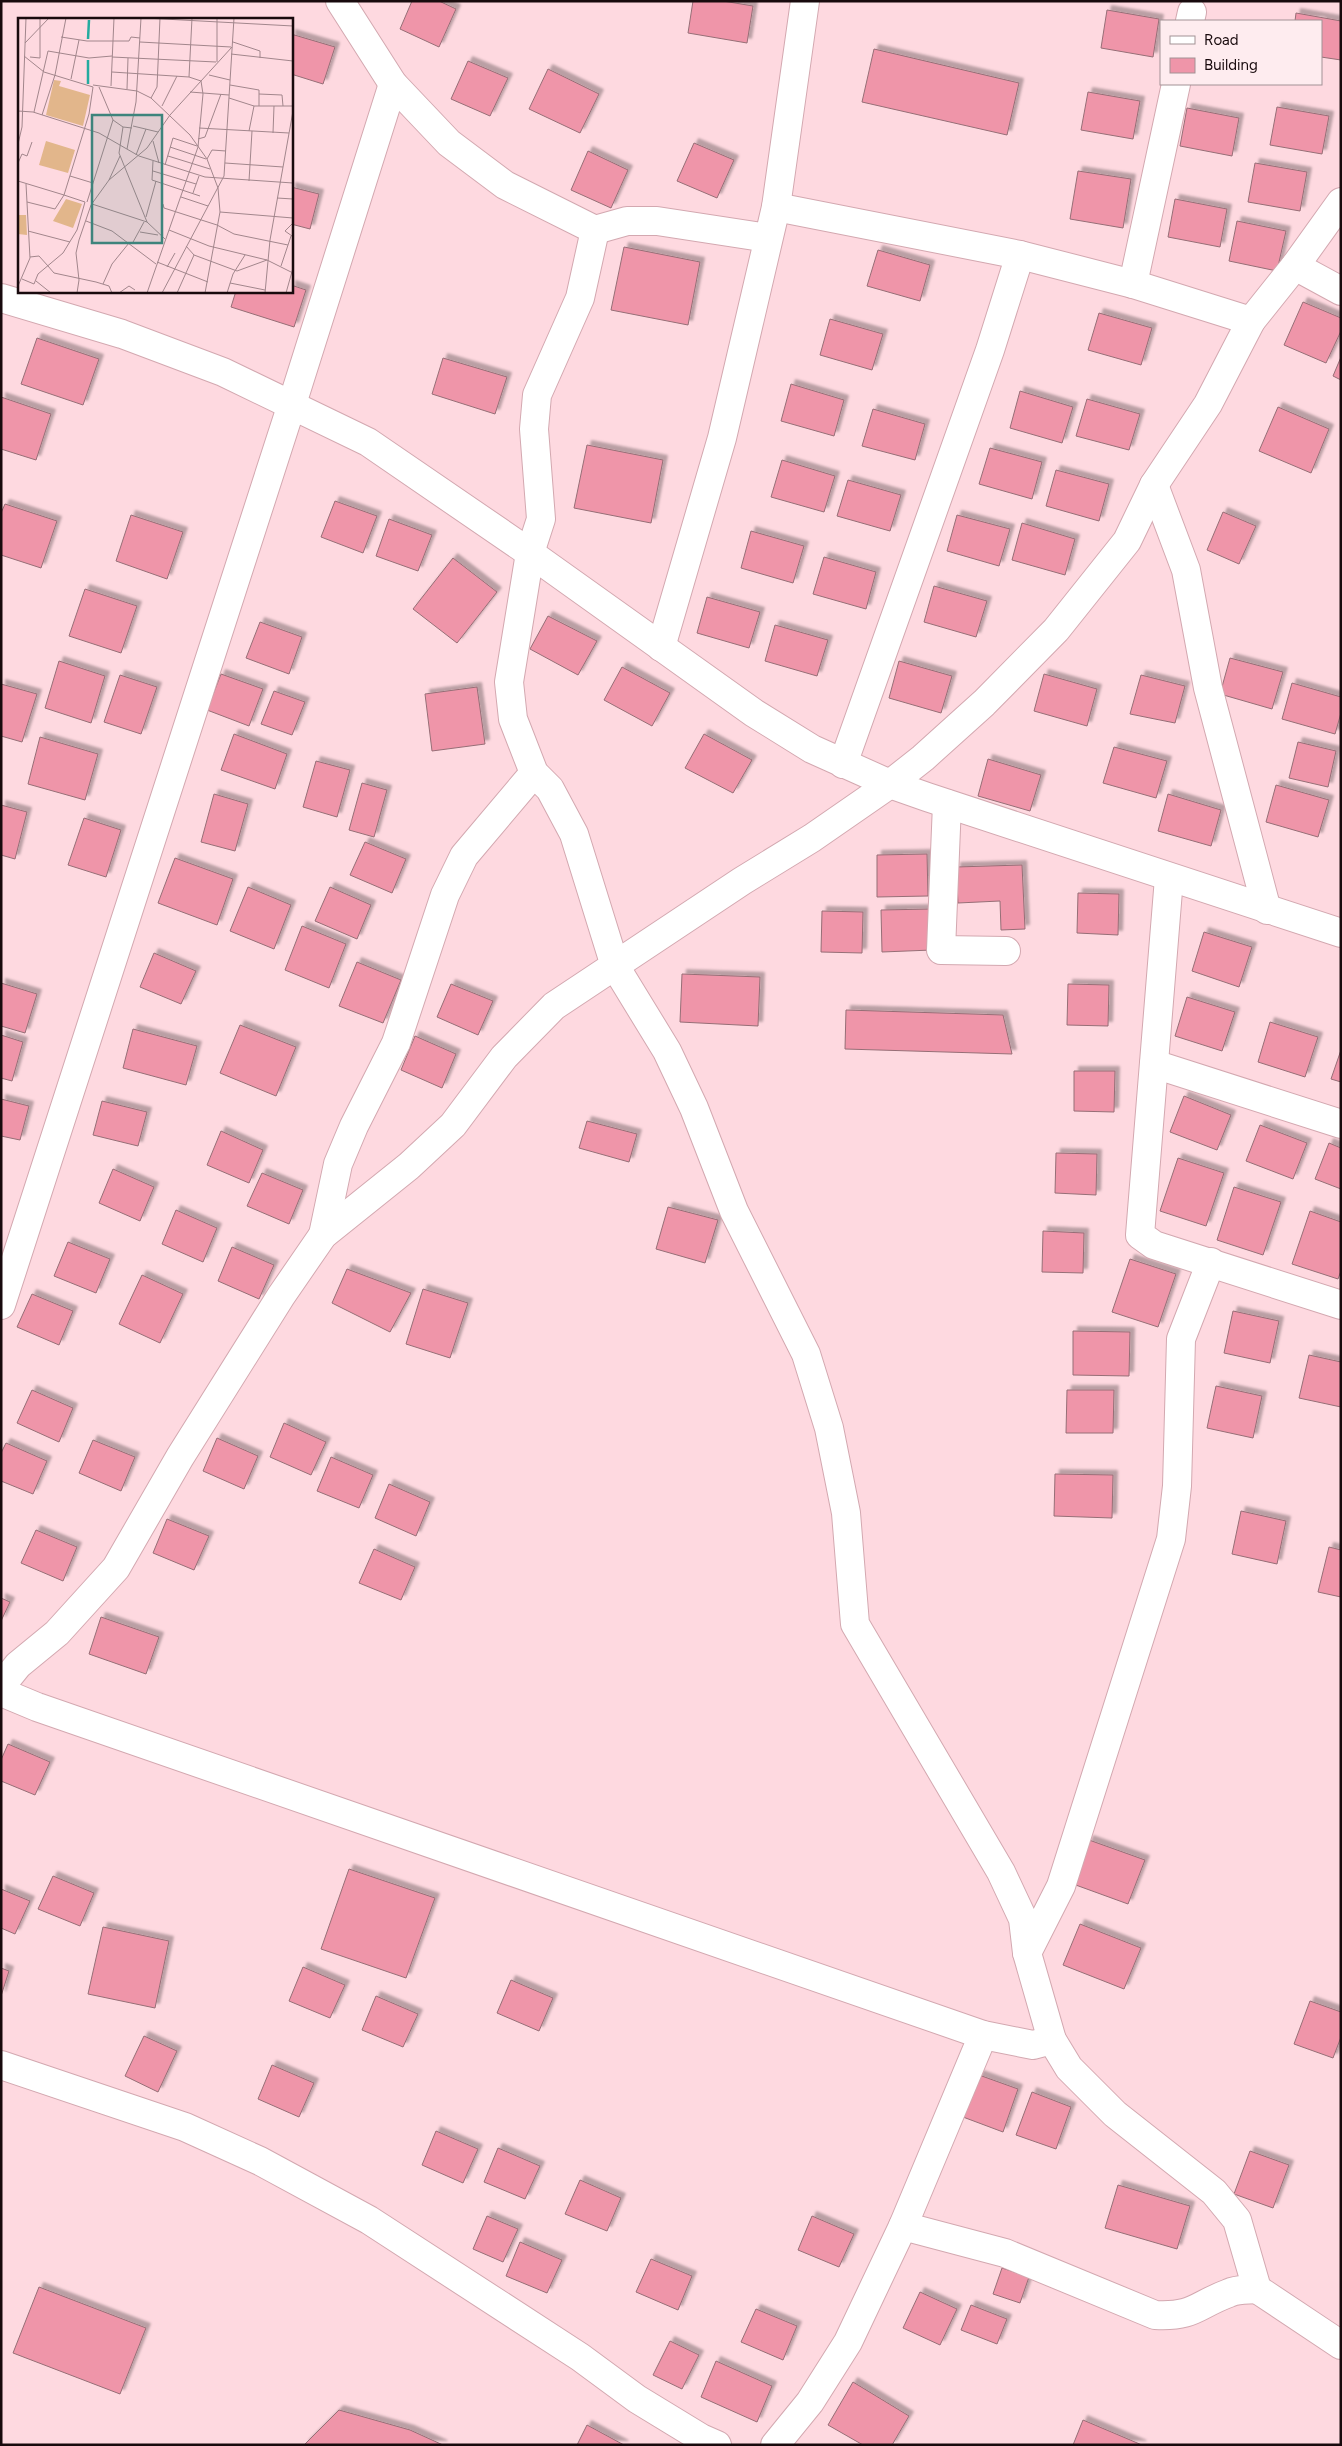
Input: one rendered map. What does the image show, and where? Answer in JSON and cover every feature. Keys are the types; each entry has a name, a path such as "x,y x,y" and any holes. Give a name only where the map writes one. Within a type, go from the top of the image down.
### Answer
{"street":[{"path":"340,1 393,84 449,143 505,185 595,230 627,221 657,221 768,238"},
{"path":"661,647 722,438 776,207 805,1"},
{"path":"3,1296 292,404 393,84"},
{"path":"1133,284 1176,85"},
{"path":"1,1686 18,1665 57,1633 116,1568 180,1457 281,1296 322,1235 409,1166 453,1125 504,1057 554,1006 742,881 812,838 890,784 923,758 984,703 1056,630 1126,541 1154,485 1208,404 1251,321 1295,266 1341,202"},
{"path":"776,207 1020,255 1133,284 1251,321"},
{"path":"595,230 580,298 537,395 534,429 541,519 530,553 509,682 513,719 534,773 550,789 574,834 615,966 667,1052 694,1108 734,1212 806,1354 829,1428 846,1513 855,1624 1001,1872 1023,1919 1027,1953 1052,2040 1069,2068 1115,2114 1214,2192 1237,2220 1257,2289"},
{"path":"843,764 990,350 1020,255"},
{"path":"1295,266 1341,291"},
{"path":"1,298 122,334 223,372 368,442 530,553 754,713 812,749 843,764 890,784 947,804 1341,933"},
{"path":"1154,485 1186,570 1208,688 1267,910"},
{"path":"322,1235 338,1164 354,1126 396,1043 445,895 464,856 534,773"},
{"path":"947,804 941,950 1006,951"},
{"path":"1169,878 1140,1235 1154,1245 1341,1304"},
{"path":"1154,1064 1341,1124"},
{"path":"1027,1953 1061,1886 1171,1538 1177,1486 1181,1339 1211,1262"},
{"path":"1,1692 37,1707 984,2035 1033,2046 1052,2040"},
{"path":"775,2445 810,2402 848,2342 904,2226 984,2035"},
{"path":"1,2065 185,2127 260,2160 369,2220 580,2357 637,2399 705,2442"},
{"path":"904,2226 1005,2253 1155,2315 1177,2316 1199,2310 1230,2292 1257,2289 1341,2345"}],"building":[{"path":"412,1 439,1 456,9 439,47 400,29"},
{"path":"693,1 723,1 753,6 747,43 688,33"},
{"path":"1107,10 1159,19 1153,57 1101,48"},
{"path":"1296,13 1341,21 1341,60 1322,57 1322,20 1295,20"},
{"path":"292,34 335,47 323,84 292,74"},
{"path":"874,49 1019,83 1007,135 862,102"},
{"path":"468,61 508,78 490,116 451,99"},
{"path":"548,69 599,94 580,133 529,109"},
{"path":"1088,92 1140,101 1133,139 1081,130"},
{"path":"1277,107 1329,116 1322,154 1270,145"},
{"path":"1187,108 1239,118 1232,156 1180,146"},
{"path":"694,143 734,160 717,198 677,181"},
{"path":"588,151 628,170 611,208 571,190"},
{"path":"1255,163 1307,172 1300,211 1248,202"},
{"path":"1078,171 1131,179 1123,228 1070,219"},
{"path":"292,187 319,194 310,229 292,224"},
{"path":"1175,199 1227,209 1220,247 1168,237"},
{"path":"1237,221 1286,231 1277,271 1229,261"},
{"path":"624,247 700,262 688,325 611,310"},
{"path":"878,250 930,265 920,301 867,286"},
{"path":"292,285 306,290 294,327 231,307 236,292 292,292"},
{"path":"1303,302 1341,318 1341,331 1326,363 1284,345"},
{"path":"1099,313 1152,328 1141,365 1088,350"},
{"path":"830,319 883,334 872,370 820,355"},
{"path":"37,338 99,359 83,405 21,384"},
{"path":"1341,357 1341,380 1333,376"},
{"path":"443,358 507,377 495,414 432,394"},
{"path":"791,384 844,400 834,436 781,421"},
{"path":"1020,391 1073,407 1062,443 1010,428"},
{"path":"1,397 51,414 36,460 1,449"},
{"path":"1087,399 1140,414 1129,450 1076,436"},
{"path":"1278,407 1329,429 1311,473 1259,451"},
{"path":"873,409 925,424 915,460 862,446"},
{"path":"587,445 663,460 651,523 574,508"},
{"path":"990,448 1042,462 1032,499 979,484"},
{"path":"782,460 835,476 824,512 771,497"},
{"path":"1056,470 1109,484 1099,521 1046,506"},
{"path":"848,480 901,495 890,531 837,516"},
{"path":"335,501 377,516 363,553 321,537"},
{"path":"5,504 57,521 41,568 1,555 1,513"},
{"path":"1223,512 1256,526 1239,564 1207,550"},
{"path":"131,515 183,532 167,579 116,561"},
{"path":"957,515 1010,529 999,566 947,551"},
{"path":"389,519 432,535 418,571 376,556"},
{"path":"1022,523 1075,539 1065,575 1012,560"},
{"path":"751,531 804,546 793,583 741,568"},
{"path":"824,557 876,572 866,609 813,594"},
{"path":"453,558 497,592 457,643 413,609"},
{"path":"934,586 987,601 976,637 924,622"},
{"path":"85,589 137,606 121,653 69,636"},
{"path":"707,597 760,612 749,648 697,633"},
{"path":"548,616 597,641 578,675 530,649"},
{"path":"260,622 302,637 289,674 246,658"},
{"path":"775,625 828,640 817,676 765,661"},
{"path":"1230,658 1283,672 1272,709 1220,694"},
{"path":"59,661 105,676 91,723 45,708"},
{"path":"899,661 952,676 941,713 889,698"},
{"path":"622,667 670,693 652,726 604,700"},
{"path":"221,674 263,689 249,726 207,710"},
{"path":"1044,674 1097,689 1087,726 1034,711"},
{"path":"120,675 157,687 141,734 104,722"},
{"path":"1141,675 1185,686 1175,723 1130,714"},
{"path":"1292,683 1341,697 1341,713 1335,734 1282,719"},
{"path":"1,684 37,694 22,742 1,736"},
{"path":"477,687 485,744 432,751 425,694"},
{"path":"274,691 305,702 292,735 261,724"},
{"path":"234,734 287,754 275,789 221,770"},
{"path":"704,734 752,760 733,793 685,768"},
{"path":"40,737 98,754 85,800 28,784"},
{"path":"1298,742 1336,751 1328,787 1289,778"},
{"path":"1114,747 1167,761 1156,798 1103,783"},
{"path":"988,759 1041,775 1030,811 978,796"},
{"path":"316,761 350,770 337,817 303,807"},
{"path":"362,783 387,790 374,837 349,830"},
{"path":"1276,785 1329,800 1318,837 1266,822"},
{"path":"214,794 248,804 235,851 201,842"},
{"path":"1168,794 1221,810 1211,846 1158,831"},
{"path":"1,805 27,812 15,859 1,855"},
{"path":"84,818 121,830 106,877 68,865"},
{"path":"365,842 406,859 392,893 350,875"},
{"path":"927,854 928,896 877,897 877,855"},
{"path":"175,858 233,879 217,925 158,903"},
{"path":"1022,865 1025,929 1001,930 1000,901 958,903 956,867"},
{"path":"248,887 291,905 274,949 230,931"},
{"path":"330,887 371,905 357,939 315,921"},
{"path":"1078,893 1119,894 1118,935 1077,933"},
{"path":"931,909 932,950 882,952 881,910"},
{"path":"822,911 863,912 862,953 821,952"},
{"path":"302,926 346,944 329,988 285,970"},
{"path":"1204,932 1252,947 1239,987 1192,971"},
{"path":"154,953 196,971 181,1004 140,987"},
{"path":"357,962 401,980 383,1023 339,1006"},
{"path":"682,974 760,977 758,1026 680,1022"},
{"path":"1,983 37,994 25,1033 1,1026"},
{"path":"451,984 493,1001 478,1035 437,1017"},
{"path":"1068,984 1109,985 1108,1026 1067,1025"},
{"path":"1187,997 1235,1012 1222,1051 1175,1036"},
{"path":"846,1010 1003,1015 1012,1054 845,1049"},
{"path":"1270,1022 1318,1037 1305,1077 1258,1062"},
{"path":"240,1025 296,1047 276,1096 220,1073"},
{"path":"133,1029 197,1046 186,1085 123,1068"},
{"path":"1,1035 23,1042 12,1081 1,1078"},
{"path":"415,1036 456,1054 442,1088 401,1070"},
{"path":"1341,1050 1341,1082 1331,1079"},
{"path":"1074,1071 1115,1071 1114,1112 1074,1111"},
{"path":"1184,1096 1231,1115 1217,1150 1170,1132"},
{"path":"1,1099 29,1106 20,1140 1,1136"},
{"path":"102,1101 147,1112 138,1146 93,1135"},
{"path":"587,1121 637,1134 629,1162 579,1148"},
{"path":"1260,1125 1307,1143 1293,1179 1246,1161"},
{"path":"221,1131 263,1150 249,1183 207,1165"},
{"path":"1329,1143 1341,1148 1341,1189 1315,1179"},
{"path":"1056,1153 1097,1154 1096,1195 1055,1193"},
{"path":"1178,1158 1224,1173 1206,1226 1160,1211"},
{"path":"113,1169 154,1187 140,1221 99,1203"},
{"path":"262,1173 303,1190 289,1224 247,1206"},
{"path":"1234,1187 1281,1202 1263,1255 1217,1240"},
{"path":"668,1207 718,1220 705,1263 656,1249"},
{"path":"176,1210 217,1228 203,1262 162,1244"},
{"path":"1310,1211 1341,1222 1341,1271 1338,1279 1292,1264"},
{"path":"1043,1231 1084,1233 1083,1273 1042,1272"},
{"path":"68,1242 110,1259 96,1293 54,1276"},
{"path":"232,1247 274,1265 259,1299 218,1281"},
{"path":"1130,1259 1176,1274 1158,1327 1112,1312"},
{"path":"347,1269 411,1293 390,1332 332,1303"},
{"path":"142,1275 183,1294 160,1343 119,1324"},
{"path":"423,1289 468,1303 450,1358 406,1344"},
{"path":"32,1294 73,1311 59,1345 17,1327"},
{"path":"1233,1311 1279,1321 1270,1363 1224,1353"},
{"path":"1073,1331 1130,1332 1129,1376 1073,1375"},
{"path":"1309,1355 1341,1362 1341,1407 1299,1398"},
{"path":"1216,1386 1262,1396 1253,1438 1207,1428"},
{"path":"32,1390 73,1408 59,1442 17,1423"},
{"path":"1067,1390 1114,1390 1113,1433 1066,1433"},
{"path":"284,1423 326,1442 311,1475 270,1457"},
{"path":"217,1438 258,1456 244,1489 203,1471"},
{"path":"93,1440 135,1457 121,1491 79,1473"},
{"path":"6,1443 47,1461 33,1494 1,1481 1,1453"},
{"path":"331,1457 373,1475 359,1508 317,1491"},
{"path":"1055,1474 1113,1475 1112,1518 1054,1516"},
{"path":"389,1484 430,1502 416,1536 375,1518"},
{"path":"1241,1511 1286,1521 1277,1564 1232,1554"},
{"path":"167,1519 209,1536 194,1570 153,1553"},
{"path":"36,1530 77,1547 63,1581 21,1563"},
{"path":"1329,1547 1341,1550 1341,1597 1318,1592"},
{"path":"374,1549 415,1567 401,1600 359,1583"},
{"path":"1,1598 10,1602 1,1621"},
{"path":"101,1617 159,1637 146,1674 89,1654"},
{"path":"8,1744 50,1762 35,1795 1,1781 1,1760"},
{"path":"1089,1840 1145,1860 1128,1904 1073,1884"},
{"path":"349,1869 435,1898 406,1978 321,1949"},
{"path":"53,1876 94,1893 80,1926 38,1909"},
{"path":"1,1889 30,1901 15,1934 1,1928"},
{"path":"1080,1924 1141,1948 1124,1989 1063,1965"},
{"path":"103,1927 169,1941 155,2008 88,1994"},
{"path":"303,1967 345,1985 330,2018 289,2001"},
{"path":"1,1968 9,1971 1,1996"},
{"path":"511,1980 553,1998 539,2031 497,2013"},
{"path":"376,1996 418,2014 403,2047 362,2030"},
{"path":"1310,2001 1341,2012 1341,2037 1333,2058 1294,2044"},
{"path":"144,2036 177,2051 158,2092 125,2076"},
{"path":"272,2065 314,2083 299,2117 258,2099"},
{"path":"979,2075 1018,2089 1003,2132 963,2117"},
{"path":"1032,2092 1071,2107 1056,2149 1016,2135"},
{"path":"436,2131 478,2149 463,2183 422,2165"},
{"path":"498,2148 540,2166 525,2199 484,2182"},
{"path":"1250,2151 1289,2165 1273,2208 1234,2194"},
{"path":"580,2180 621,2198 607,2231 565,2214"},
{"path":"1118,2185 1190,2206 1177,2249 1105,2228"},
{"path":"487,2216 518,2229 503,2262 473,2249"},
{"path":"812,2216 854,2234 839,2267 798,2250"},
{"path":"520,2242 562,2260 547,2293 506,2276"},
{"path":"651,2259 692,2276 678,2310 636,2292"},
{"path":"1002,2268 1029,2277 1020,2303 993,2294"},
{"path":"39,2287 146,2328 120,2394 13,2353"},
{"path":"920,2292 957,2309 940,2345 903,2328"},
{"path":"971,2305 1007,2319 997,2344 961,2330"},
{"path":"756,2309 797,2326 783,2360 741,2342"},
{"path":"670,2341 699,2355 682,2389 653,2375"},
{"path":"716,2361 772,2386 757,2422 701,2397"},
{"path":"853,2382 909,2416 892,2445 863,2445 828,2425"},
{"path":"339,2410 410,2430 443,2445 304,2445"},
{"path":"1083,2420 1142,2445 1073,2445"},
{"path":"587,2425 624,2445 577,2445"}]}
